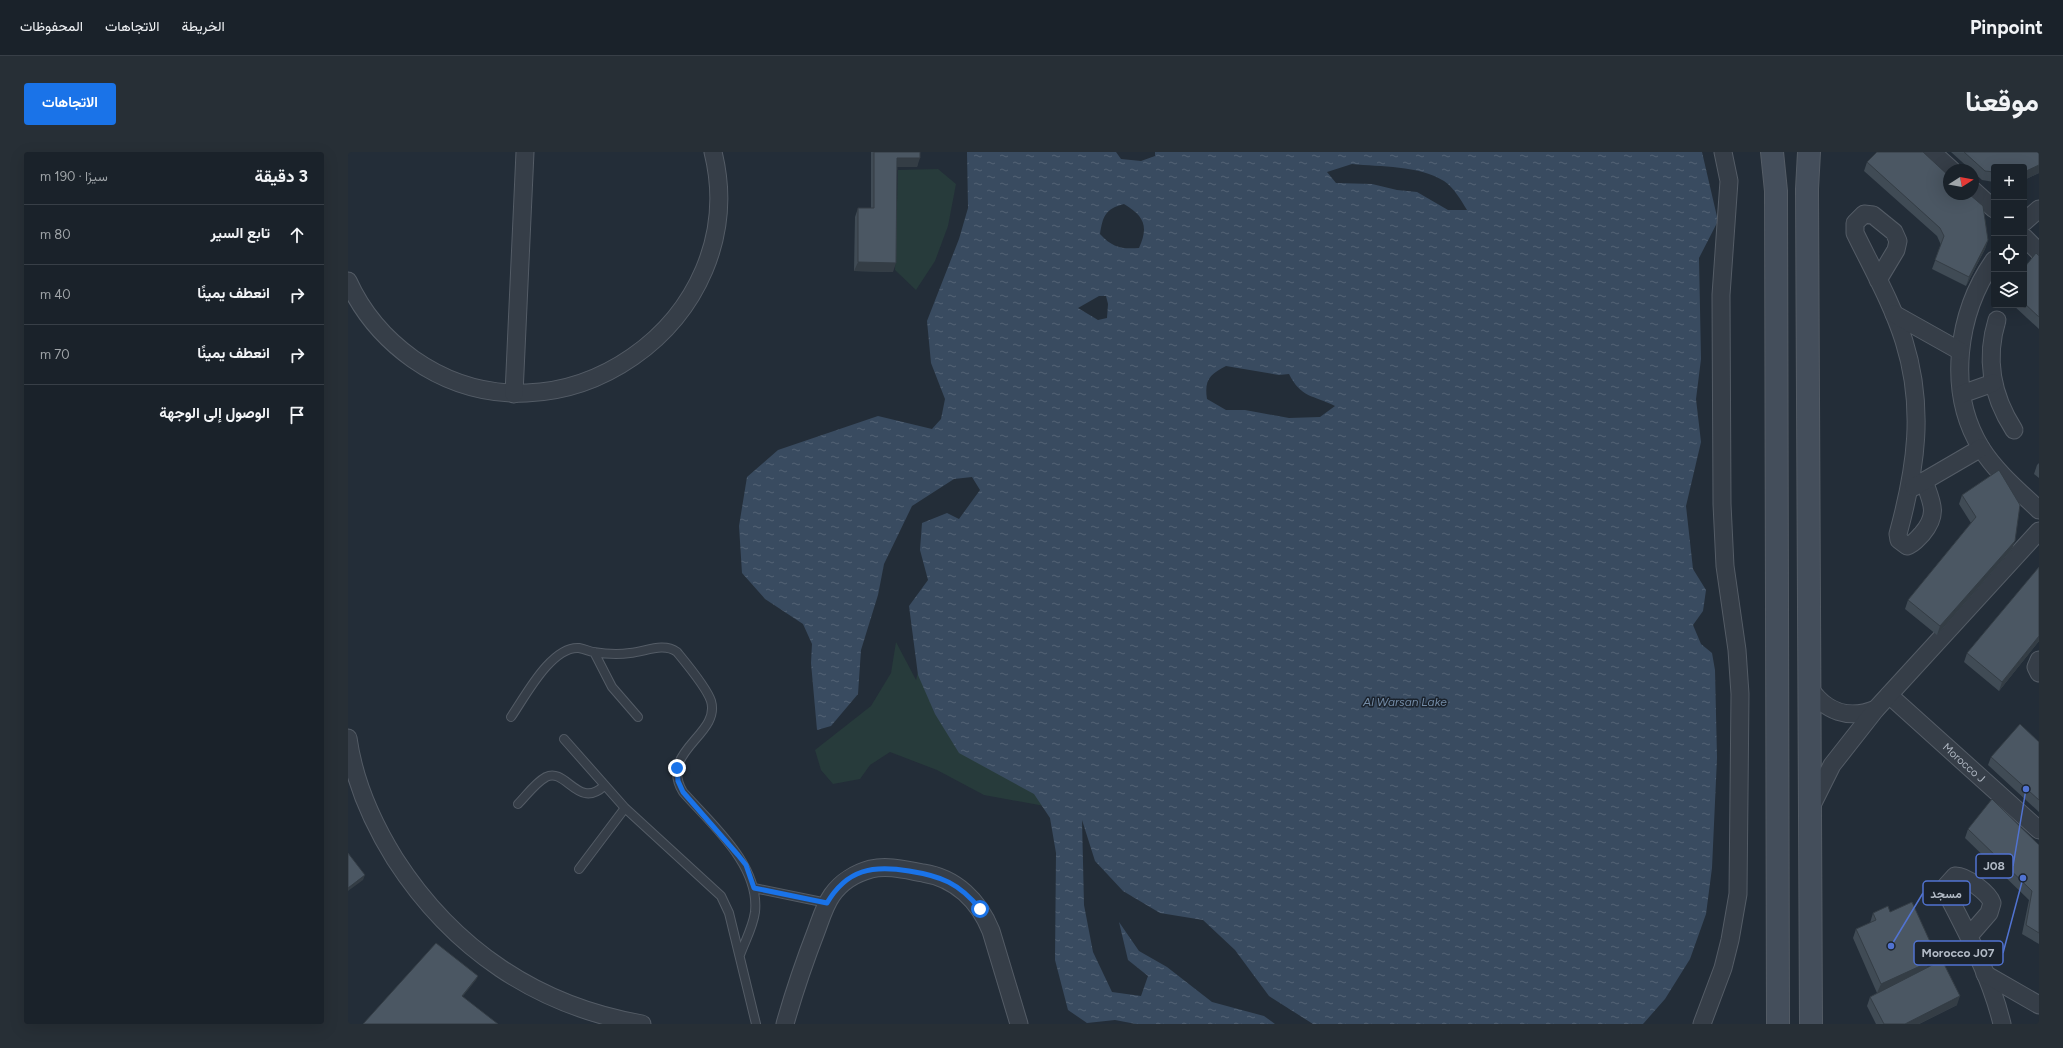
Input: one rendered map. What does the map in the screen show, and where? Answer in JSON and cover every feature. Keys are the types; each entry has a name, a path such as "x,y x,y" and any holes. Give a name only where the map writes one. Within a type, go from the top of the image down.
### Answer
{"street":[{"path":"514,394 524,152"},
{"path":"350,287 378,328 392,342 421,365 450,380 466,386 514,394 558,390 600,376 643,349 670,324 681,310 699,280 710,253 714,237 718,187 713,152"},
{"path":"1702,1024 1723,968 1730,940 1738,894 1740,694 1739,672 1725,566 1722,504 1721,295 1729,181 1723,152"},
{"path":"1772,152 1776,191 1778,1024"},
{"path":"1809,152 1807,196 1810,1024"},
{"path":"1932,152 1945,164"},
{"path":"1979,195 1991,206"},
{"path":"2027,219 2039,209"},
{"path":"2027,240 2039,252"},
{"path":"1991,266 1973,301 1964,329 1959,366 1962,394 1969,422 1981,448 2006,478 2039,510"},
{"path":"1878,280 1894,314 1904,342 1915,398 1917,427 1917,485 1981,448"},
{"path":"1894,314 1960,351"},
{"path":"1997,320 1992,344 1993,383 1999,403 2014,430"},
{"path":"1962,394 1993,383"},
{"path":"1810,811 1823,780 1832,765 1876,709 2039,531"},
{"path":"2039,660 2036,667 2039,673"},
{"path":"1809,687 1821,702 1838,712 1858,714 1876,709"},
{"name":"Morocco J","path":"1889,695 2039,830"},
{"path":"348,738 360,785 377,827 410,880 450,929 489,961 531,988 577,1008 642,1024"},
{"path":"785,1024 800,976 827,903 832,895 854,875 872,869 892,868 929,874 953,883 972,899 986,919 1019,1024"},
{"path":"1969,936 1985,974 2002,1024"},
{"path":"1985,974 2039,1006"}],"lane":[{"path":"511,717 555,656 570,649 579,648 594,652 625,654 662,647 672,649 680,657 708,695 712,707 709,719 681,757 677,768 678,781 683,792 742,860 751,876 754,888 755,913 740,955"},
{"path":"594,652 612,687 638,717"},
{"path":"564,740 625,808 721,896 730,913 756,1024"},
{"path":"518,804 542,780 550,776 558,778 588,794 597,792 604,786"},
{"path":"579,869 625,808"},
{"path":"754,888 827,903"}],"green space":[{"path":"938,169 956,184 948,226 935,261 916,290 895,270 898,170"},
{"path":"927,635 1050,807 984,795 937,770 890,752 870,765 860,779 833,784 821,770 815,750 871,706 891,673 896,642 916,680"}],"water":[{"name":"Al Warsan Lake","path":"967,152 1116,152 1121,159 1141,161 1155,156 1155,152 1702,152 1718,221 1699,258 1701,359 1696,399 1701,442 1686,506 1693,569 1706,590 1703,611 1693,625 1701,644 1712,653 1715,670 1717,758 1712,868 1706,914 1690,959 1665,999 1643,1024 1313,1024 1269,996 1235,950 1203,920 1160,913 1123,891 1095,861 1082,820 1084,905 1093,952 1112,992 1141,996 1148,976 1128,960 1119,922 1139,951 1167,967 1212,1002 1264,1016 1275,1024 1136,1024 1115,1020 1087,1023 1068,1010 1055,960 1056,853 1050,818 1034,794 959,753 935,714 918,675 909,606 928,580 920,550 922,523 947,513 959,519 980,490 972,477 954,479 912,506 884,564 878,595 861,650 858,694 831,726 817,730 811,663 812,644 803,624 765,599 742,573 739,526 747,477 778,450 878,416 932,429 941,419 945,399 931,363 927,321 959,239 968,208","holes":["1352,164 1411,169 1423,172 1448,184 1457,194 1467,210 1448,210 1417,192 1397,190 1372,184 1336,183 1327,172","1124,204 1131,208 1143,222 1144,234 1139,248 1118,247 1113,245 1100,234 1102,222 1106,214","1099,296 1106,296 1108,304 1107,318 1098,320 1078,308","1226,366 1279,375 1289,374 1298,388 1303,392 1335,406 1320,417 1289,418 1245,410 1226,410 1207,399 1207,382 1216,372"]}],"building":[{"path":"874,152 920,152 920,158 897,158 896,263 858,262 858,208 874,208"},
{"path":"1877,152 1923,152 1943,170 1943,200 1976,200 1983,206 1988,240 1969,277 1935,260 1944,236 1940,228 1867,162"},
{"path":"1964,152 2039,152 2039,165 2027,171 2027,164 1991,164 1991,172 1985,171"},
{"path":"2036,253 2039,256 2039,317 2027,306 2027,264"},
{"path":"1999,470 2020,505 2015,541 1940,626 1908,600 1976,517 1962,495"},
{"path":"2039,567 2039,636 2002,682 1967,653"},
{"path":"2020,724 2039,742 2039,800 1991,757"},
{"path":"1992,799 2039,845 2039,933 2026,925 2032,891 1968,829"},
{"path":"348,853 365,875 348,888"},
{"path":"1912,902 1932,946 1930,947 1932,953 1927,956 1929,962 1881,984 1856,929 1876,920 1873,913 1888,906 1890,912"},
{"path":"436,943 478,976 462,996 498,1024 363,1024"},
{"path":"1942,960 1960,996 1905,1024 1884,1024 1870,997"}],"place":[{"name":"J08","path":"2026,789"},
{"name":"Morocco J07","path":"2023,878"},
{"name":"مسجد","path":"1891,946"}],"route":[{"path":"677,768 678,781 683,792 746,865 754,888 827,903 838,887 854,875 872,869 892,868 929,874 953,883 972,899 980,909"}]}
